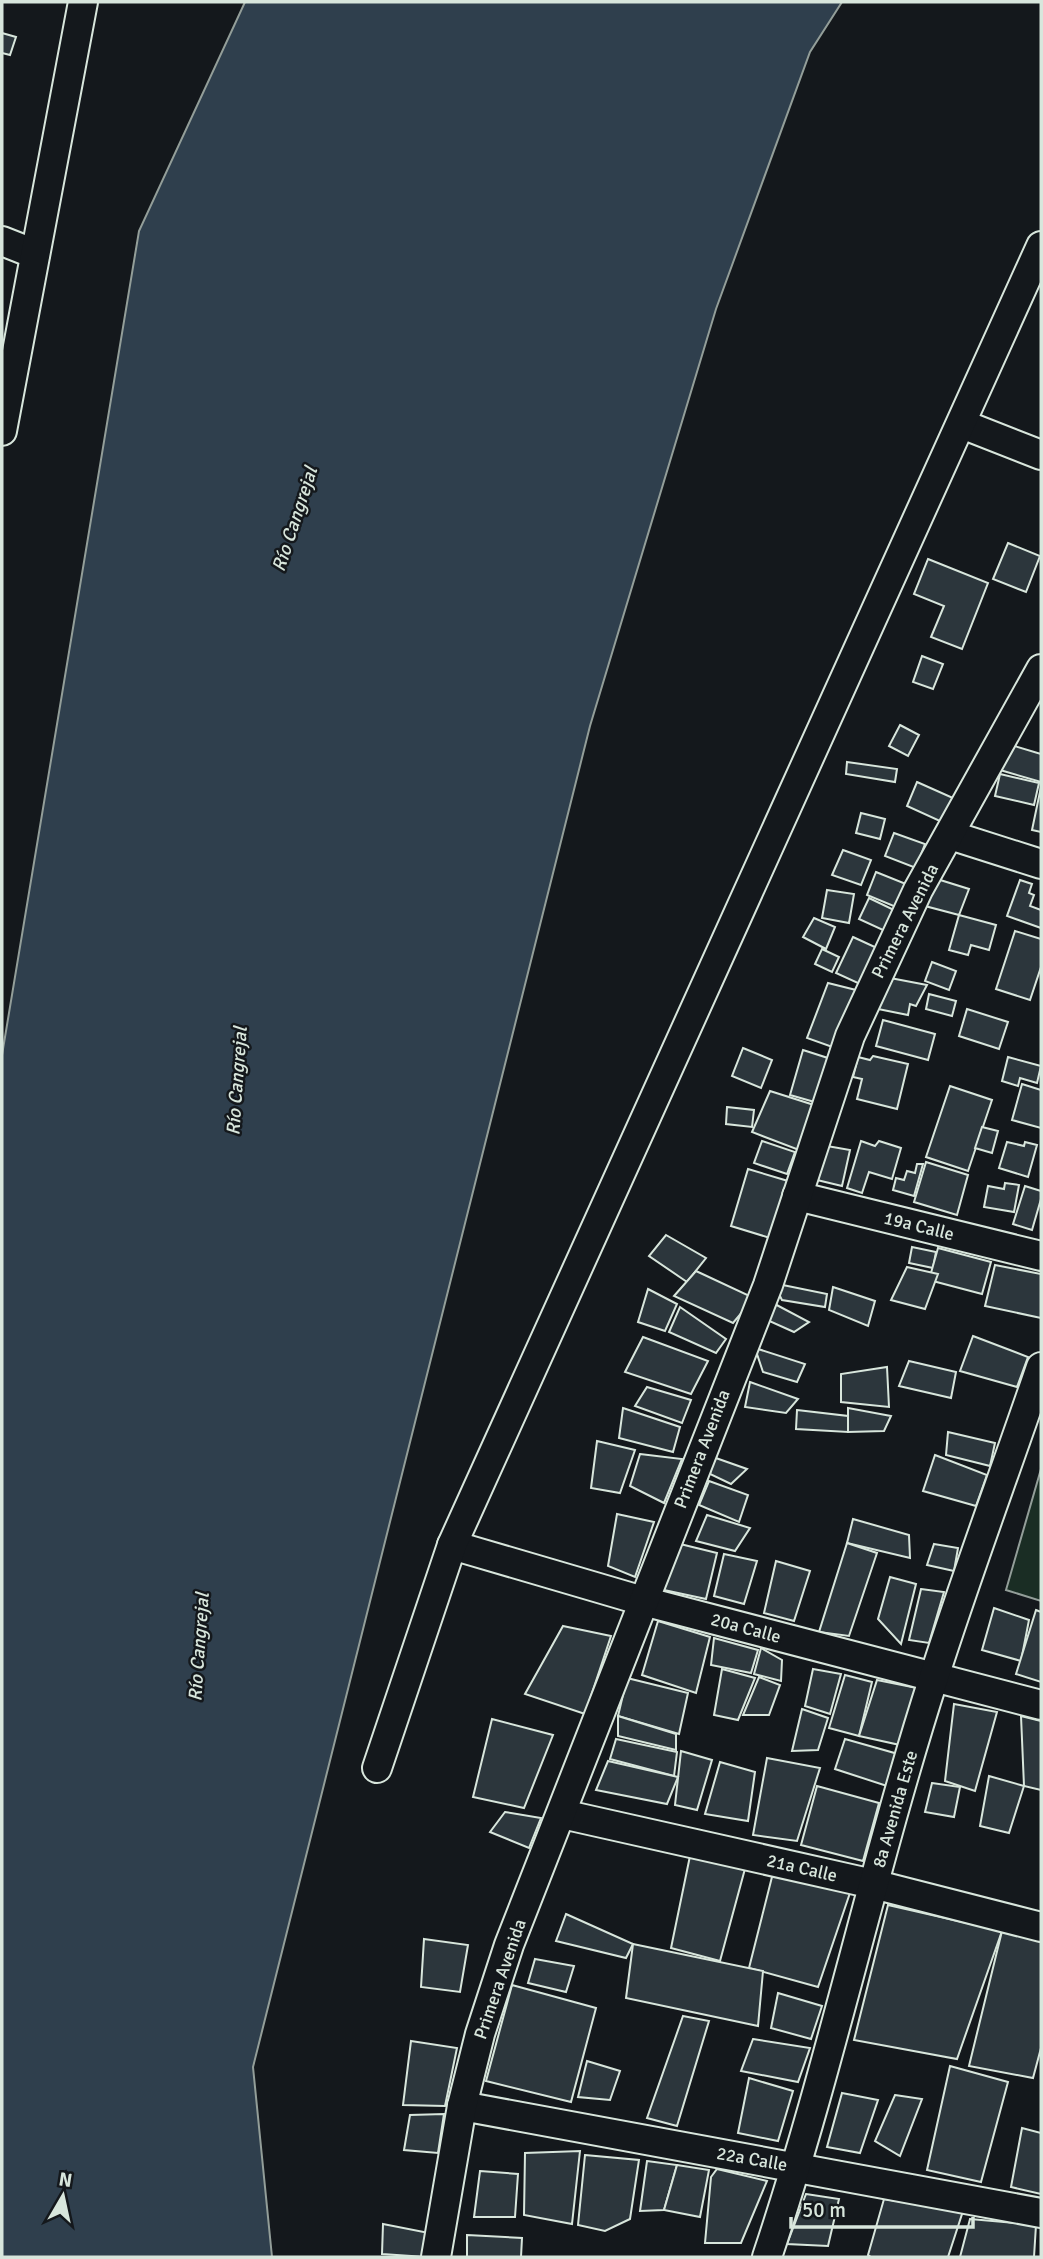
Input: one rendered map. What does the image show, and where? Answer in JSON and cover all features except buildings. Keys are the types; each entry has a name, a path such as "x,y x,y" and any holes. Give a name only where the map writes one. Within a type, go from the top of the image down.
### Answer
{"street":[{"path":"2,431 5,394 35,254 83,2"},
{"path":"2,241 35,254"},
{"path":"377,1768 452,1545 1041,246"},
{"path":"962,424 1041,455"},
{"name":"Primera Avenida","path":"436,2257 462,2106 480,2034 509,1945 768,1285 849,1036 918,890 1041,670"},
{"path":"950,835 1041,864"},
{"name":"19a Calle","path":"797,1196 1041,1256"},
{"name":"8a Avenida Este","path":"767,2257 797,2168 873,1884 934,1678 1041,1367"},
{"name":"20a Calle","path":"452,1545 643,1601 1041,1705"},
{"name":"21a Calle","path":"562,1814 873,1884 1041,1927"},
{"name":"22a Calle","path":"462,2106 1041,2213"}],"green space":[{"path":"1041,1469 1041,1601 1006,1590"}],"water":[{"name":"Río Cangrejal","path":"245,2 842,2 810,52 716,309 590,726 253,2067 272,2257 2,2257 2,1055 139,231"}]}
